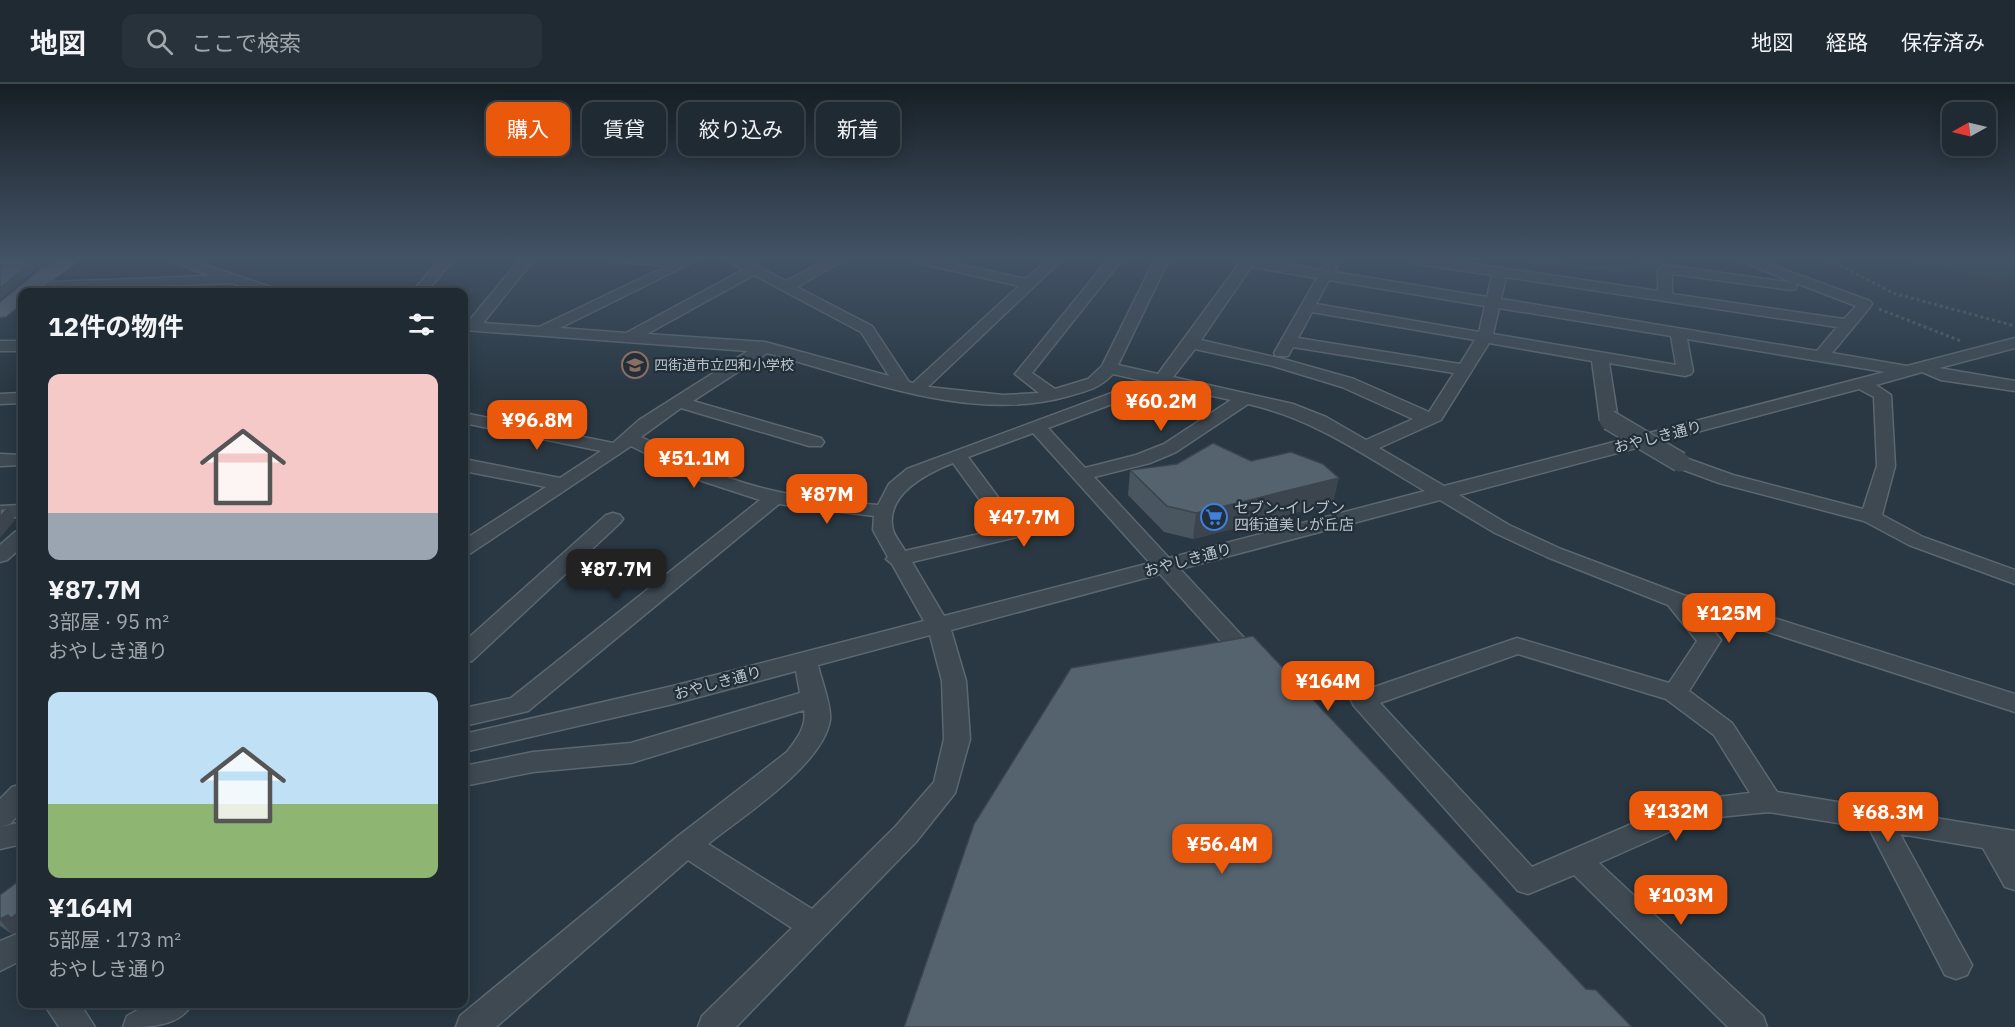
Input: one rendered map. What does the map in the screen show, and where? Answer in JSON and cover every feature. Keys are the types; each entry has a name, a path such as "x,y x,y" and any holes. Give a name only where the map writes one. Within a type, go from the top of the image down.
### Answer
{"street":[{"path":"468,326 490,301"},
{"path":"541,332 605,301"},
{"path":"630,337 696,301"},
{"path":"813,301 867,329 910,388"},
{"path":"910,388 1010,301"},
{"path":"1054,396 1023,374 1081,301"},
{"path":"468,326 765,347 910,388 960,398 1003,400 1054,396 1094,382 1108,368 1141,301"},
{"path":"714,1027 906,834 946,786 957,739 954,681 939,627 897,559 883,530 885,511 896,488 914,473 957,455 1162,380 1220,301"},
{"path":"1277,362 1310,301"},
{"path":"1477,301 2015,386"},
{"path":"1366,447 1435,416 1485,338 1495,301"},
{"path":"1692,301 1847,324"},
{"path":"1822,355 1864,304 1856,301"},
{"path":"1307,307 1685,370 1678,333"},
{"path":"1288,341 1464,370"},
{"path":"1191,343 1277,362 1348,383 1427,419"},
{"name":"おやしき通り","path":"468,742 673,695 939,627 1442,492 2015,343"},
{"path":"0,346 18,346"},
{"path":"468,546 623,443 645,424 765,347"},
{"path":"1600,357 1609,420 1680,462 1726,479 1870,517 1916,541 2015,577"},
{"path":"1108,368 1287,408 1320,421 1502,529 1554,553 1676,600 1753,619 2015,703"},
{"path":"1862,384 1882,395 1886,466 1870,517"},
{"path":"0,399 18,398"},
{"path":"1080,475 1143,459 1170,448 1246,398"},
{"path":"681,403 815,442"},
{"path":"468,419 623,443 721,482 775,497 845,508 885,511"},
{"path":"1037,427 1268,679"},
{"path":"897,559 1014,532 957,455"},
{"path":"0,460 18,460"},
{"path":"468,466 561,484"},
{"path":"468,716 519,705 775,497"},
{"path":"0,512 18,511"},
{"path":"468,651 613,519"},
{"path":"0,556 18,540"},
{"path":"1675,693 1709,640 1676,600"},
{"path":"1769,801 1723,729 1675,693 1517,646 1363,700 1528,882 1695,809 1769,801 2003,840 2015,878"},
{"path":"472,1027 687,845 796,759 811,739 818,718 805,660"},
{"path":"468,775 533,762 632,753 813,698"},
{"path":"0,816 18,798"},
{"path":"1876,818 1956,965"},
{"path":"0,838 18,834"},
{"path":"687,845 814,926"},
{"path":"1577,860 1751,1027"},
{"path":"63,1008 79,1027"},
{"path":"139,1027 170,1008"}],"path":[{"path":"1925,301 2015,326"},
{"path":"1864,304 1987,351"}],"building":[{"path":"1213,443 1251,461 1291,452 1323,464 1339,478 1196,513 1167,506 1130,470 1177,464"},
{"path":"8,508 0,517 0,509"},
{"path":"1253,636 1586,989 1596,990 1632,1027 904,1027 974,824 1071,668"},
{"path":"18,882 18,913 11,918 8,915 0,919 0,895"}],"place":[{"name":"四街道市立四和小学校","path":"635,365"},
{"name":"セブン-イレブン 四街道美しが丘店","path":"1214,517"}]}
